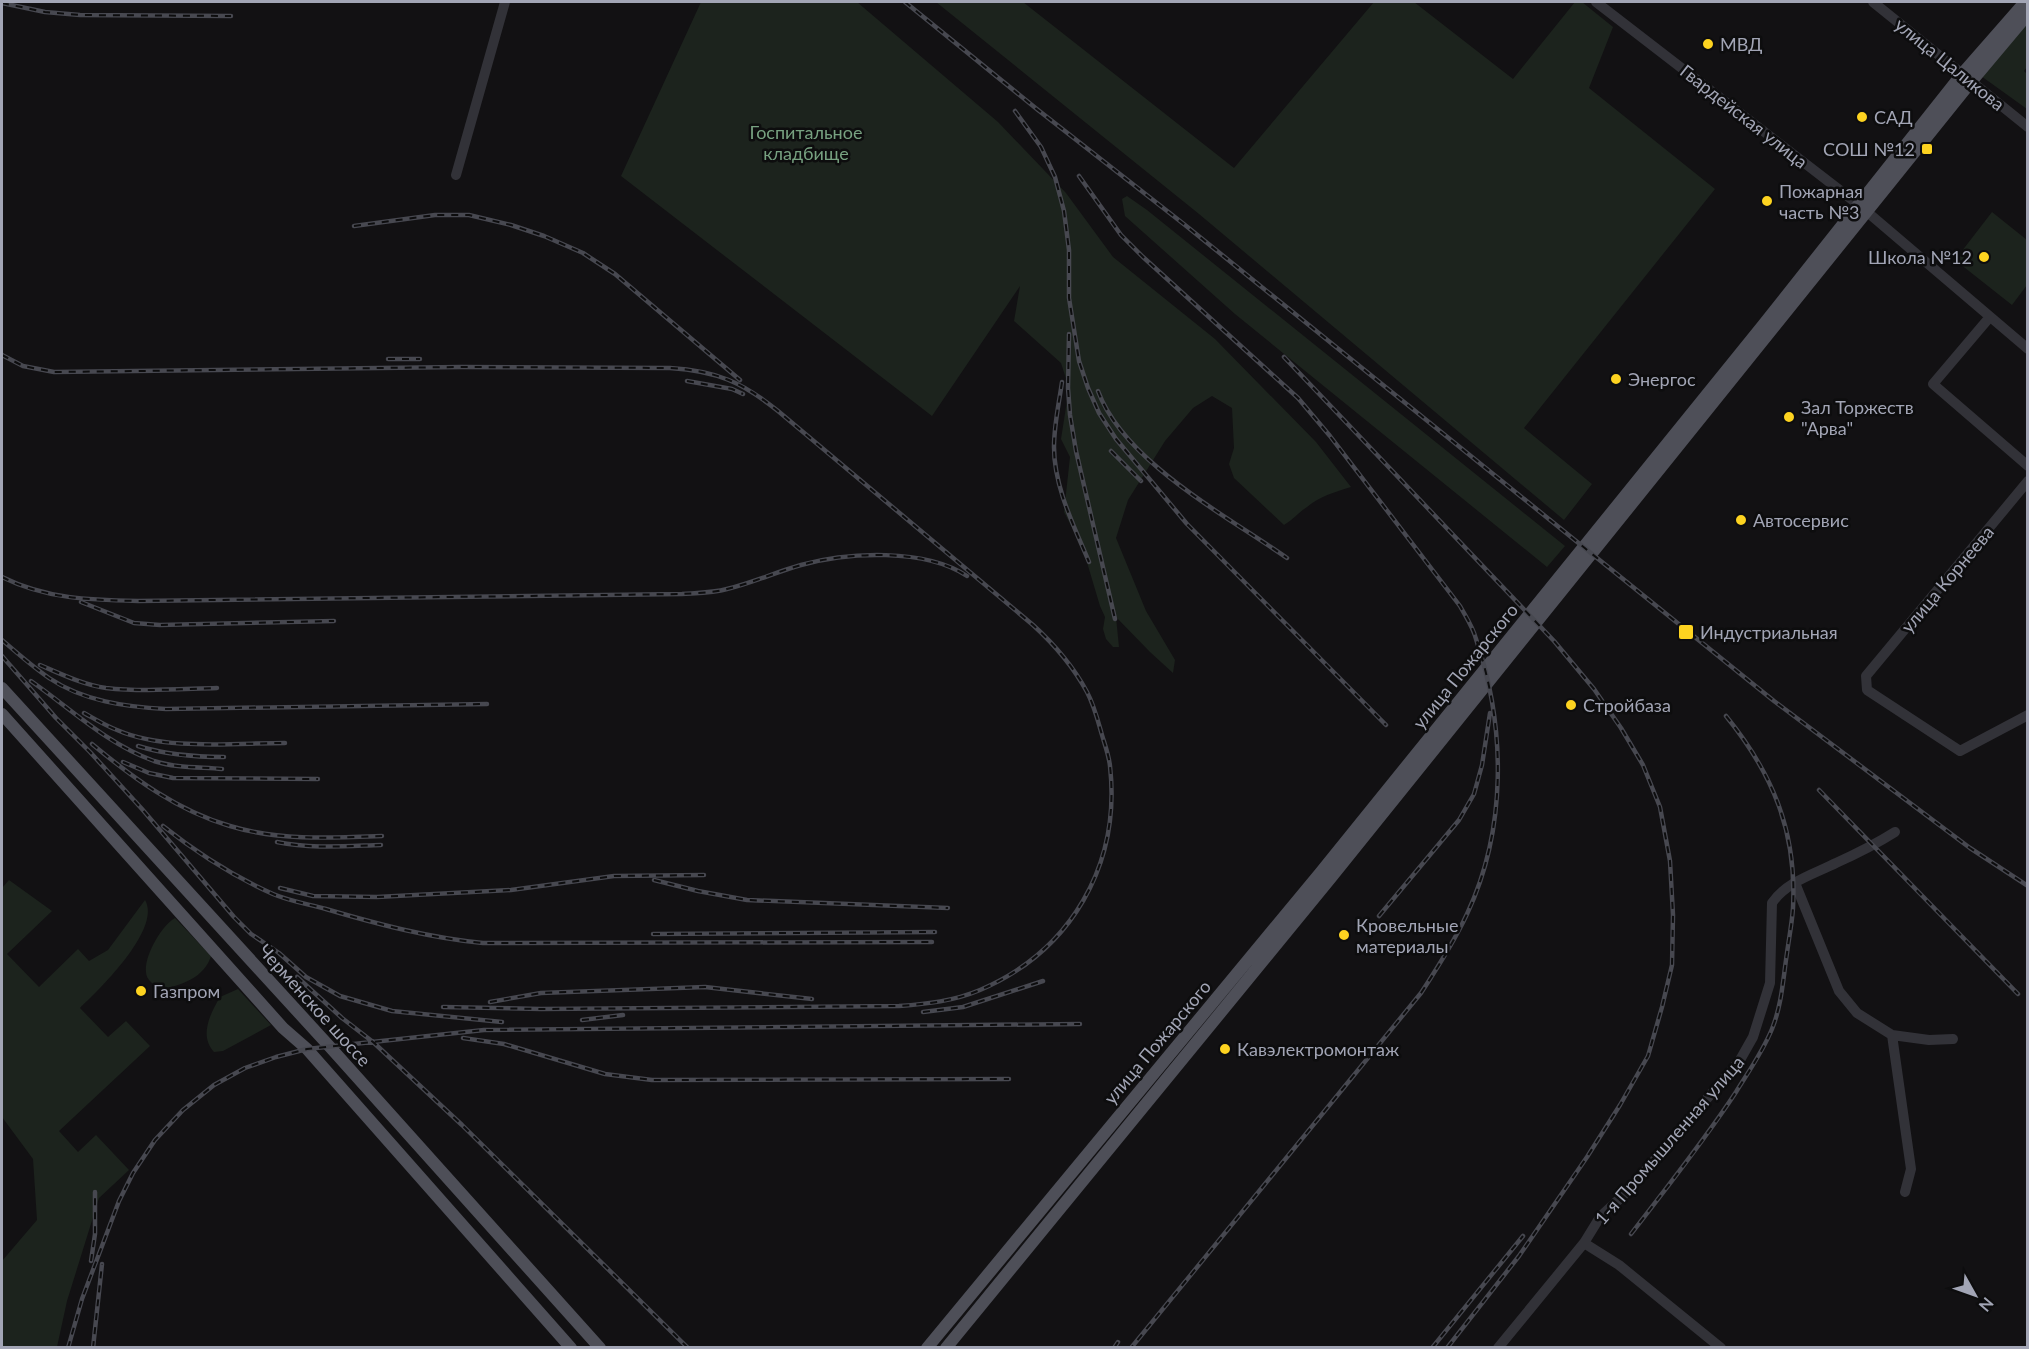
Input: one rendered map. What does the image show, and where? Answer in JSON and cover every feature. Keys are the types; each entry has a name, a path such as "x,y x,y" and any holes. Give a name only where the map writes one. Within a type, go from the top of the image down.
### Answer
{"main road":[{"name":"улица Пожарского","path":"946,1347 1766,330 2025,2"},
{"name":"улица Пожарского","path":"1966,78 2028,14"},
{"name":"Черменское шоссе","path":"2,688 600,1347"},
{"name":"Черменское шоссе","path":"2,714 283,1028 307,1049 571,1347"},
{"name":"улица Пожарского","path":"927,1347 1325,876"}],"street":[{"path":"456,175 505,2"},
{"name":"Гвардейская улица","path":"1596,2 1863,208 2028,349"},
{"name":"улица Цаликова","path":"1873,2 2028,127"},
{"path":"1989,318 1933,384 2028,466"},
{"name":"улица Корнеева","path":"2028,482 1866,676 1867,690 1960,750 2028,715"},
{"name":"1-я Промышленная улица","path":"1498,1347 1584,1243 1600,1216 1629,1190 1740,1060 1753,1037 1770,983 1772,903 1777,895 1795,883 1860,852 1895,832"},
{"path":"1795,883 1839,992 1857,1013 1892,1035 1929,1040 1953,1039"},
{"path":"1892,1035 1911,1169 1905,1192"},
{"path":"1584,1243 1619,1265 1721,1347"}],"green space":[{"name":"Госпитальное кладбище","path":"701,2 857,2 998,122 1066,193 1113,257 1215,339 1316,442 1351,487 1317,500 1284,525 1234,478 1229,464 1234,448 1232,408 1212,396 1193,408 1165,441 1128,500 1116,538 1146,611 1175,660 1173,673 1116,617 1119,647 1113,647 1106,639 1103,629 1105,617 1083,549 1064,512 1070,457 1061,439 1069,388 1061,363 1014,321 1020,286 932,416 621,176"},
{"path":"936,2 1023,2 1234,168 1374,2 1414,2 1513,79 1575,2 1582,2 1613,27 1589,88 1715,189 1524,428 1592,484 1564,520 1199,214"},
{"path":"2027,20 2027,67 2024,71 2027,74 2027,109 1981,76"},
{"path":"1127,196 1565,546 1547,567 1235,314 1125,216 1122,199"},
{"path":"1992,212 2027,240 2027,285 2012,305 1955,260"},
{"path":"9,880 52,911 7,954 39,987 78,949 89,961 108,950 145,900 148,912 145,927 126,958 101,988 80,1008 108,1037 126,1021 150,1046 59,1131 78,1152 96,1135 129,1170 99,1198 67,1301 57,1347 2,1347 2,1261 37,1220 33,1159 2,1117 2,888"},
{"path":"175,918 211,956 198,975 176,986 161,989 147,977 146,965 155,942 165,927"},
{"path":"238,989 271,1025 223,1051 214,1052 207,1039 210,1018 220,997"}],"railway":[{"path":"905,2 1774,701 1970,848 2028,886"},
{"path":"2,3 45,12 80,15 231,16"},
{"path":"1015,111 1041,147 1055,177 1064,211 1069,250 1069,298 1079,361 1099,413 1116,439 1187,524 1386,725"},
{"path":"1079,176 1121,235 1298,398 1330,436 1460,606 1473,630 1486,673 1497,742 1498,778 1490,848 1467,914 1446,954 1421,993 1131,1348"},
{"path":"354,226 435,215 469,215 544,236 583,253 615,274 740,380"},
{"path":"1069,334 1070,415 1076,451 1115,619"},
{"path":"2,355 23,366 54,372 462,367 670,368 715,375 753,392 778,411 1033,625 1063,656 1076,673 1089,697 1110,766 1111,802 1107,837 1098,870 1083,900 1064,928 1040,952 1012,973 980,990 940,1001 899,1006 541,1009 443,1007"},
{"path":"1284,357 1554,641 1594,689 1643,765 1660,807 1670,861 1673,915 1672,965 1648,1056 1587,1157 1519,1256 1447,1348"},
{"path":"388,359 420,359"},
{"path":"687,381 732,389 743,394"},
{"path":"1062,382 1054,447 1057,477 1089,562"},
{"path":"1098,391 1111,417 1130,441 1153,464 1208,505 1287,558"},
{"path":"1111,451 1141,481"},
{"path":"2,577 35,590 68,597 138,601 699,593 736,587 820,561 863,555 886,555 930,561 950,567 967,576"},
{"path":"81,602 134,623 160,625 334,621"},
{"path":"2,640 62,686 90,697 136,707 166,709 487,704"},
{"path":"2,656 56,718 142,809 234,917 251,934 279,953 306,977 340,996 392,1011 502,1022"},
{"path":"40,665 98,687 147,690 217,688"},
{"path":"31,681 105,736 137,754 170,765 222,769"},
{"path":"84,713 117,730 156,741 200,744 285,743"},
{"path":"1379,916 1459,820 1474,794 1482,765 1490,713"},
{"path":"1631,1234 1698,1146 1756,1061 1775,1020 1780,1001 1793,908 1791,854 1779,805 1769,782 1743,738 1726,716"},
{"path":"92,744 157,792 211,820 249,831 286,836 325,838 382,836"},
{"path":"138,746 181,755 224,757"},
{"path":"123,762 149,773 173,778 318,779"},
{"path":"1819,790 2018,994"},
{"path":"163,826 244,880 292,901 384,925 463,941 483,943 932,942"},
{"path":"277,842 316,846 381,845"},
{"path":"280,888 313,896 377,897 511,890 614,876 704,875"},
{"path":"654,880 747,900 948,908"},
{"path":"653,934 935,932"},
{"path":"297,977 342,1018 373,1042 462,1125 688,1348"},
{"path":"923,1012 963,1007 1043,981"},
{"path":"490,1002 541,993 705,987 812,999"},
{"path":"582,1020 623,1015"},
{"path":"68,1348 82,1299 119,1201 133,1173 155,1140 183,1110 214,1085 245,1068 276,1057 307,1049 484,1030 1080,1024"},
{"path":"463,1038 504,1044 605,1074 652,1080 1009,1079"},
{"path":"91,1261 95,1234 95,1192"},
{"path":"1432,1348 1523,1236"},
{"path":"93,1348 102,1264"},
{"path":"1114,1348 1118,1342"}],"place":[{"name":"МВД","path":"1708,44"},
{"name":"САД","path":"1862,117"},
{"name":"СОШ №12","path":"1927,149"},
{"name":"Пожарная часть №3","path":"1767,201"},
{"name":"Школа №12","path":"1984,257"},
{"name":"Энергос","path":"1616,379"},
{"name":"Зал Торжеств \"Арва\"","path":"1789,417"},
{"name":"Автосервис","path":"1741,520"},
{"name":"Индустриальная","path":"1686,632"},
{"name":"Стройбаза","path":"1571,705"},
{"name":"Кровельные материалы","path":"1344,935"},
{"name":"Газпром","path":"141,991"},
{"name":"Кавэлектромонтаж","path":"1225,1049"}]}
